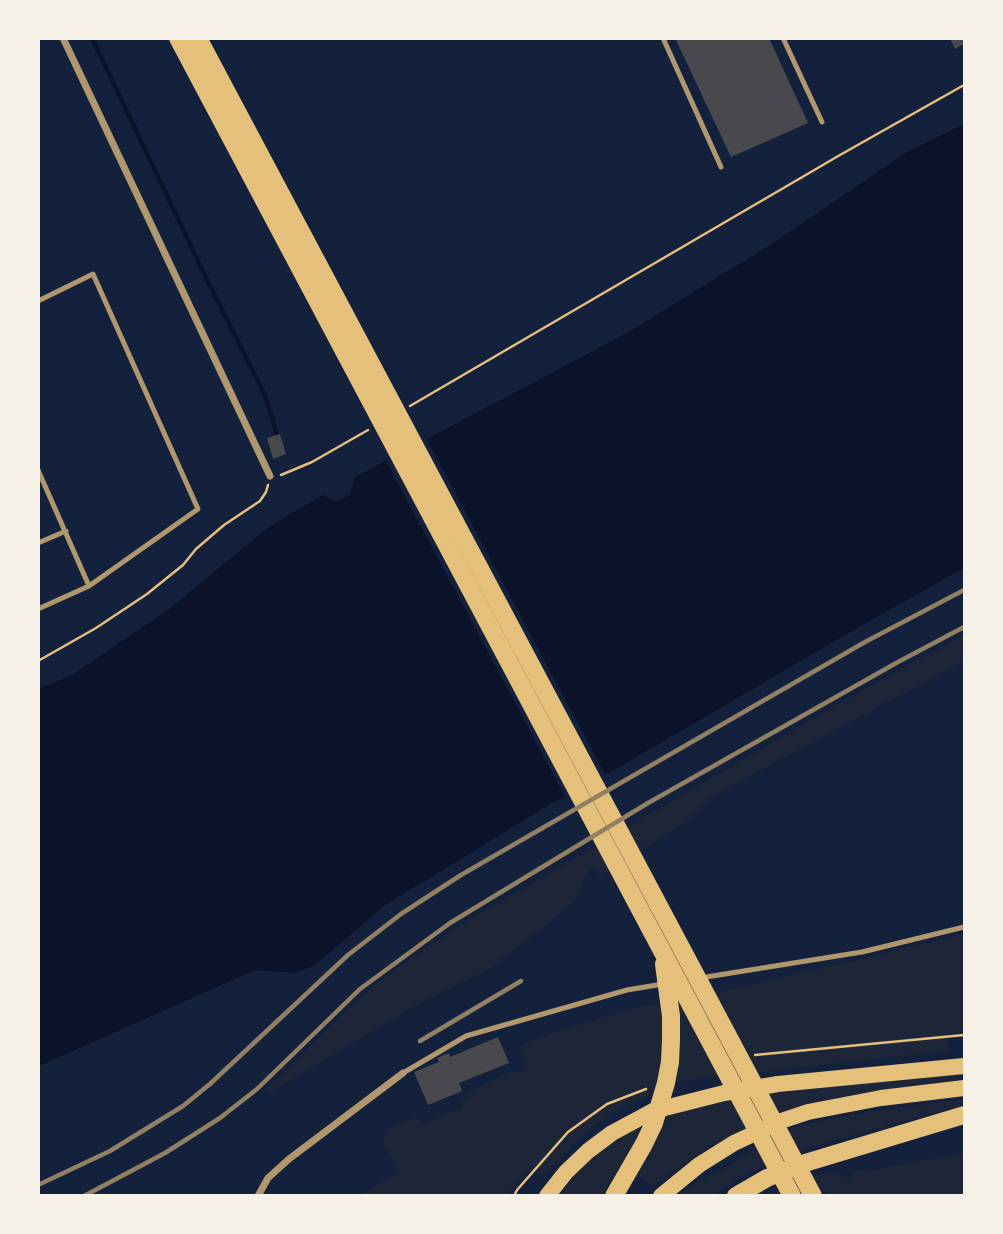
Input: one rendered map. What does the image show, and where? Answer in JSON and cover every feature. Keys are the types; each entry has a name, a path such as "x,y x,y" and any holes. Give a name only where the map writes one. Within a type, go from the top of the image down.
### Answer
{"highway":[{"path":"178,38 792,1195"},
{"path":"198,38 812,1195"},
{"path":"614,1195 654,1123 670,1062 671,1016 662,950"},
{"path":"742,1192 767,1178 809,1161 964,1115"}],"main road":[{"path":"547,1195 588,1151 612,1133 653,1111 749,1089 964,1066"},
{"path":"661,1195 699,1165 734,1143 781,1121 808,1112 849,1104 964,1088"}],"street":[{"path":"63,38 270,476"},
{"path":"258,1195 268,1178 289,1159 403,1073"}],"lane":[{"path":"663,38 721,167"},
{"path":"791,38 784,40 822,121"},
{"path":"38,301 93,274 198,509 89,586 38,609"},
{"path":"38,470 89,586"},
{"path":"38,543 66,531"},
{"path":"694,979 862,952 964,927"},
{"path":"403,1073 466,1036 627,990 680,981"},
{"path":"809,1161 803,1175 812,1195"}],"path":[{"path":"404,410 964,85"},
{"path":"38,661 96,628 156,587 224,525 260,501 266,492 270,476 285,475 369,429"},
{"path":"752,1055 964,1035"},
{"path":"514,1195 568,1132 607,1104 656,1084"}],"shaded area":[{"path":"964,124 964,568 549,805 384,906 315,965 294,973 255,970 39,1066 38,689 72,675 169,609 270,526 323,495 335,501 349,496 355,477 627,333 781,238 905,153"},
{"path":"964,635 964,661 713,796 688,820 601,876 591,868 587,871 579,896 554,919 486,971 407,1010 267,1093 266,1089 373,986 457,927 850,697"},
{"path":"964,934 964,1032 948,1035 949,1051 672,1082 613,1113 587,1131 542,1176 533,1167 507,1195 359,1196 399,1171 383,1143 387,1130 415,1117 423,1124 462,1107 462,1101 473,1090 511,1071 512,1073 526,1069 519,1046 561,1030 635,1008 742,987"},
{"path":"964,1072 964,1079 837,1097 787,1110 708,1148 652,1187 622,1164 602,1195 560,1196 571,1180 599,1152 622,1135 697,1106 783,1092"},
{"path":"964,1099 964,1105 807,1148 749,1173 713,1195 678,1196 697,1181 723,1171 754,1147 795,1127 852,1114"},
{"path":"964,1153 964,1195 831,1196 828,1191 819,1195 763,1196 818,1174 836,1173 852,1179 857,1168 870,1170"}],"pier":[{"path":"425,436 607,778 567,800 384,457"}],"building":[{"path":"675,38 769,38 808,123 731,157"},
{"path":"950,38 964,38 964,44 955,49"},
{"path":"280,434 286,454 273,459 267,438"},
{"path":"498,1037 509,1063 459,1083 462,1091 428,1105 414,1072 439,1062 437,1058 449,1053 450,1057"}],"waterway":[{"path":"92,38 265,395 277,434"}],"railway":[{"path":"38,1185 110,1151 183,1106 348,955 401,914 461,875 865,642 964,590"},
{"path":"84,1196 165,1153 220,1118 257,1089 360,989 450,923 648,803 964,627"},
{"path":"420,1041 521,981"}]}
